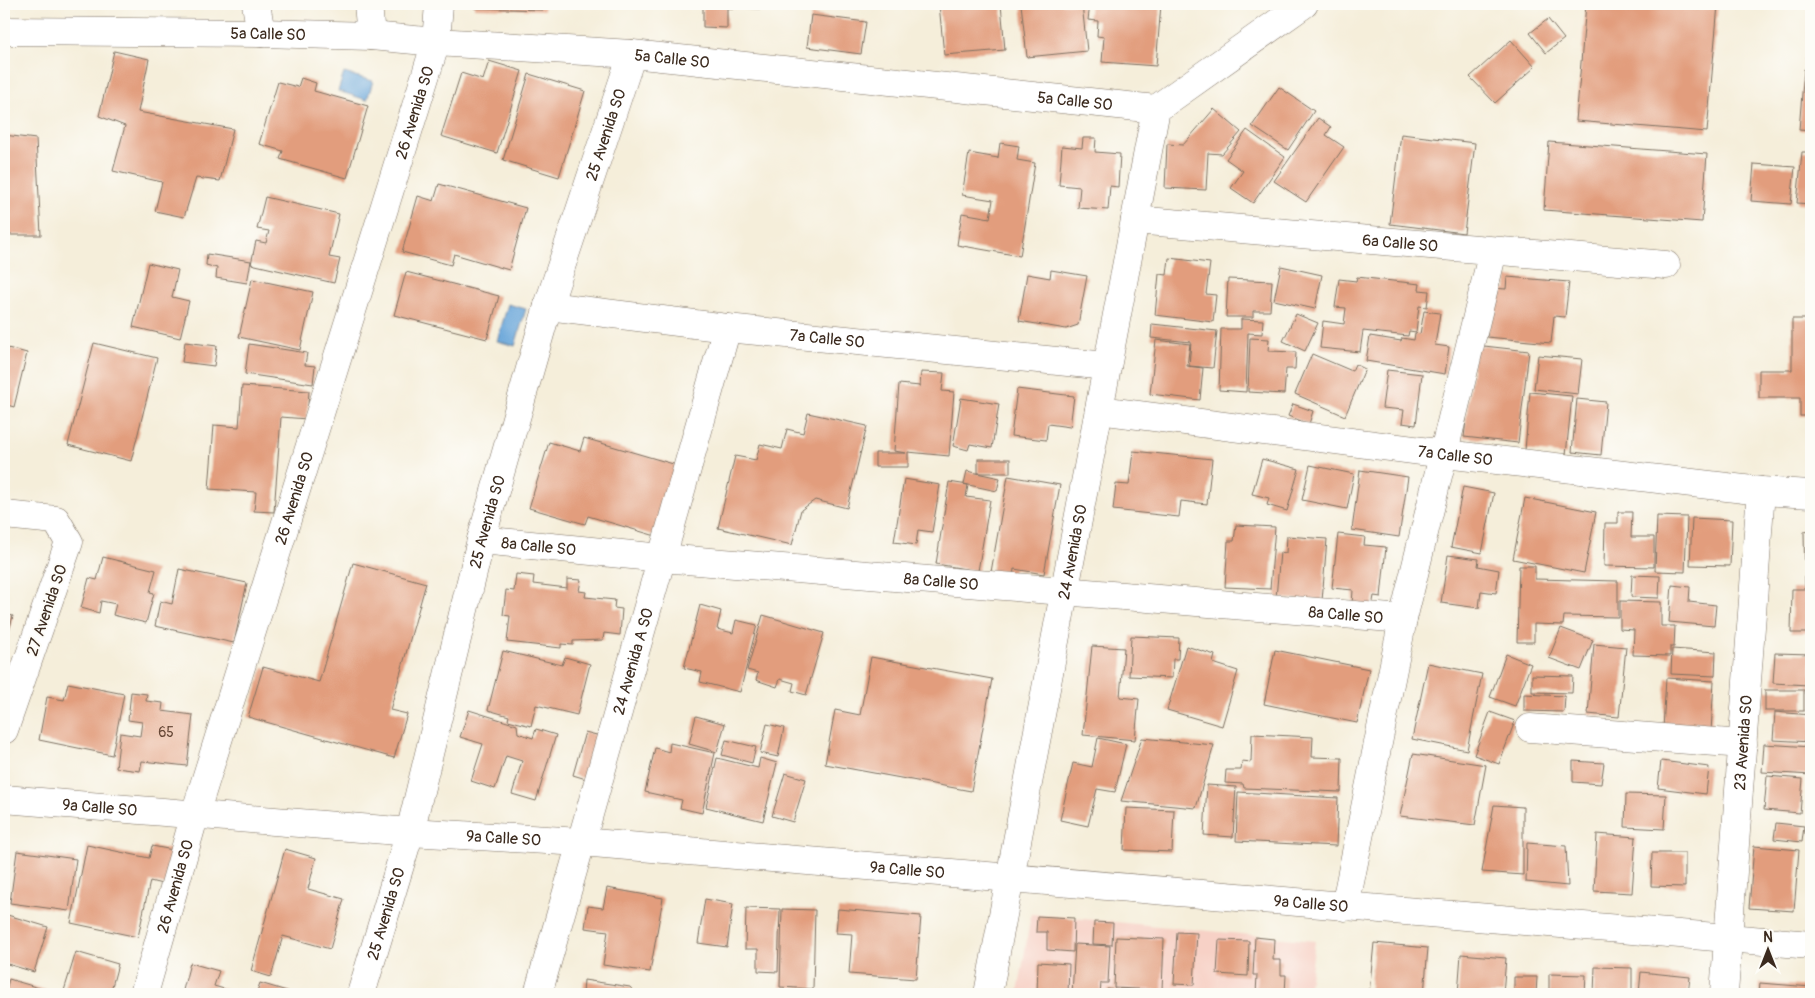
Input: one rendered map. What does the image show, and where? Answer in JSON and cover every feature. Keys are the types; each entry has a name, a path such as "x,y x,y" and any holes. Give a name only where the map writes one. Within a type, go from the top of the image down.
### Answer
{"street":[{"path":"256,4 261,33"},
{"path":"368,4 371,36"},
{"name":"26 Avenida SO","path":"144,994 195,814 436,42 439,4"},
{"path":"1156,108 1304,4"},
{"name":"5a Calle SO","path":"4,31 261,33 371,36 436,42 632,54 1156,108"},
{"name":"25 Avenida SO","path":"362,994 410,832 481,540 548,306 632,54"},
{"name":"24 Avenida SO","path":"988,994 1156,108"},
{"name":"6a Calle SO","path":"1135,220 1666,265"},
{"path":"1345,907 1403,619 1445,454 1493,250"},
{"name":"7a Calle SO","path":"548,306 727,328 1107,366"},
{"name":"24 Avenida A SO","path":"538,994 727,328"},
{"name":"7a Calle SO","path":"1099,410 1445,454 1762,491 1811,494"},
{"name":"23 Avenida SO","path":"1724,994 1762,491"},
{"name":"27 Avenida SO","path":"4,515 56,520 69,542 4,730"},
{"name":"8a Calle SO","path":"481,540 662,558 1403,619"},
{"path":"1530,728 1743,744"},
{"name":"9a Calle SO","path":"4,799 410,832 581,842 1345,907 1811,944"}],"shaded area":[{"path":"1031,914 1315,941 1308,994 1018,994"}],"water":[{"path":"344,73 373,81 367,100 338,91"},
{"path":"508,304 526,309 515,346 497,341"}],"building":[{"path":"474,4 544,4 544,10 474,8"},
{"path":"703,4 767,4 767,9 727,8 727,28 703,27"},
{"path":"939,4 1001,4 1005,50 944,55"},
{"path":"1021,4 1082,4 1087,51 1027,57"},
{"path":"1090,4 1161,4 1156,66 1102,62 1104,37 1097,36 1098,21 1088,20"},
{"path":"1586,4 1718,4 1707,132 1576,121"},
{"path":"1810,4 1811,63 1806,63"},
{"path":"811,15 866,22 861,54 807,47"},
{"path":"1548,19 1564,39 1546,53 1530,33"},
{"path":"1511,40 1535,67 1495,103 1470,77"},
{"path":"114,51 149,59 138,112 233,129 220,181 196,178 184,217 155,211 162,182 113,171 125,126 99,116"},
{"path":"489,61 522,71 497,153 441,136 461,73 483,80"},
{"path":"1804,69 1811,69 1811,131 1799,130"},
{"path":"529,74 585,91 559,177 503,160"},
{"path":"301,78 316,83 314,91 368,106 347,178 280,159 283,151 259,144 278,82 298,87"},
{"path":"1279,87 1314,111 1288,150 1252,126"},
{"path":"1214,109 1241,132 1222,154 1208,153 1206,190 1165,188 1167,144 1183,145"},
{"path":"1318,118 1331,127 1326,135 1344,147 1306,202 1274,181"},
{"path":"1247,130 1285,157 1253,203 1231,188 1243,171 1226,159"},
{"path":"1401,134 1475,143 1464,233 1390,224"},
{"path":"4,135 36,139 41,235 4,235"},
{"path":"1083,138 1096,138 1095,152 1120,154 1118,187 1110,186 1108,210 1078,208 1080,187 1059,185 1062,146 1082,148"},
{"path":"1549,142 1707,154 1702,222 1544,210"},
{"path":"1000,143 1019,146 1017,160 1035,163 1020,256 957,245 962,213 990,218 993,200 962,195 969,153 998,158"},
{"path":"1802,152 1811,152 1811,204 1797,203"},
{"path":"1754,164 1795,167 1791,204 1751,201"},
{"path":"439,184 526,208 509,270 454,254 451,265 402,252 418,196 434,201"},
{"path":"265,197 339,214 329,257 340,259 334,283 251,264 256,241 266,243 269,231 257,229"},
{"path":"207,254 251,261 247,283 216,278 217,268 206,265"},
{"path":"1169,258 1210,263 1206,294 1216,295 1213,322 1155,315 1159,274 1167,275"},
{"path":"148,263 178,270 172,297 189,301 180,338 133,327"},
{"path":"1281,266 1322,275 1315,309 1274,300"},
{"path":"1051,270 1087,276 1078,325 1066,329 1019,321 1027,274 1050,278"},
{"path":"406,272 499,296 487,339 394,315"},
{"path":"1357,277 1420,284 1419,290 1429,291 1427,307 1419,306 1416,332 1409,331 1408,336 1363,331 1360,352 1320,348 1323,321 1344,324 1346,308 1335,307 1339,279 1356,281"},
{"path":"1507,277 1569,282 1565,317 1554,316 1551,343 1487,337 1491,288 1506,289"},
{"path":"252,279 313,292 300,350 239,337"},
{"path":"1228,279 1272,281 1270,311 1253,311 1253,317 1226,317"},
{"path":"1424,311 1440,313 1435,345 1449,347 1445,374 1366,361 1370,336 1401,341 1402,338 1414,340 1415,333 1420,334"},
{"path":"1296,314 1318,323 1305,351 1283,341"},
{"path":"1241,319 1263,320 1262,334 1248,333 1246,392 1219,390 1221,329 1241,329"},
{"path":"1792,319 1811,319 1811,416 1800,416 1800,398 1759,398 1759,370 1792,370"},
{"path":"1152,324 1217,331 1213,368 1189,366 1191,342 1151,338"},
{"path":"1250,338 1269,339 1268,351 1296,352 1295,369 1286,369 1284,394 1248,392"},
{"path":"1156,340 1190,344 1187,366 1203,368 1200,400 1150,394"},
{"path":"185,342 217,346 214,366 182,362"},
{"path":"94,343 157,358 131,461 68,445"},
{"path":"249,344 307,353 305,365 315,366 313,384 245,374"},
{"path":"1475,345 1529,351 1518,443 1464,437"},
{"path":"4,347 27,353 14,407 4,404"},
{"path":"1312,354 1352,371 1355,364 1365,369 1345,416 1295,394"},
{"path":"1538,355 1582,359 1578,394 1534,389"},
{"path":"1387,370 1422,374 1416,425 1402,423 1404,410 1382,408"},
{"path":"921,372 944,373 942,391 954,392 949,456 908,452 908,467 875,467 875,453 906,453 894,451 899,384 920,386"},
{"path":"242,386 309,391 307,419 281,417 274,512 254,511 256,492 209,489 214,425 239,427"},
{"path":"1017,389 1074,396 1070,427 1048,424 1046,440 1011,436"},
{"path":"1530,392 1572,396 1566,455 1525,450"},
{"path":"961,398 999,404 992,448 970,444 968,450 953,446"},
{"path":"1577,399 1606,402 1601,455 1572,452"},
{"path":"1293,404 1313,411 1309,424 1288,416"},
{"path":"808,413 867,426 847,508 815,500 801,510 792,545 718,528 735,456 756,460 760,444 782,449 787,429 803,433"},
{"path":"584,438 687,468 666,539 588,516 585,524 529,508 549,442 580,451"},
{"path":"1133,451 1212,459 1207,504 1181,501 1179,517 1113,510 1116,484 1129,485"},
{"path":"978,459 1010,459 1010,473 978,473"},
{"path":"1262,459 1299,469 1287,511 1267,505 1269,498 1252,494"},
{"path":"1310,465 1354,474 1347,509 1302,500"},
{"path":"1360,470 1408,477 1399,537 1352,530"},
{"path":"967,471 1000,478 997,491 964,484"},
{"path":"1008,476 1060,485 1044,574 1014,569 1013,576 991,572"},
{"path":"904,479 940,485 932,532 918,530 916,545 894,542"},
{"path":"949,482 968,485 966,497 990,500 978,571 936,564"},
{"path":"1463,487 1494,493 1482,553 1451,547"},
{"path":"1525,498 1596,512 1584,573 1513,559"},
{"path":"1618,512 1632,512 1631,537 1654,537 1654,567 1604,566 1605,523 1618,523"},
{"path":"1657,516 1687,517 1685,572 1655,571"},
{"path":"1692,518 1732,520 1730,566 1690,565"},
{"path":"1236,525 1275,527 1270,589 1225,587 1228,541 1234,541"},
{"path":"1811,531 1811,587 1805,587 1804,532"},
{"path":"1338,534 1365,537 1364,545 1386,547 1381,597 1374,596 1372,607 1352,605 1353,590 1332,588"},
{"path":"1287,536 1327,539 1322,601 1276,598 1280,552 1286,553"},
{"path":"1448,555 1479,559 1478,566 1499,570 1496,593 1481,591 1479,608 1441,603"},
{"path":"103,557 156,570 150,592 154,593 146,623 113,615 116,604 101,601 99,613 81,608 89,578 97,580"},
{"path":"353,563 426,583 390,710 407,714 394,758 248,717 263,667 319,682"},
{"path":"1519,566 1535,566 1535,579 1618,581 1618,617 1564,616 1563,625 1534,624 1534,642 1517,642"},
{"path":"179,569 247,583 234,643 155,626 160,601 172,604"},
{"path":"516,574 534,576 533,584 567,588 567,579 581,580 579,591 586,592 585,597 615,600 614,608 622,609 620,635 604,633 603,640 573,641 573,645 561,644 561,648 507,642 510,616 503,615 506,590 514,591"},
{"path":"1632,575 1660,576 1659,598 1631,597"},
{"path":"1672,585 1690,587 1689,602 1716,605 1714,626 1669,622"},
{"path":"1792,589 1811,589 1811,633 1791,633"},
{"path":"1620,601 1661,602 1661,626 1675,626 1674,647 1670,647 1670,656 1633,655 1634,630 1620,629"},
{"path":"700,605 721,611 717,629 733,633 736,620 757,625 740,692 700,682 702,672 684,668"},
{"path":"4,614 13,616 8,635 4,634"},
{"path":"763,615 824,633 806,695 792,691 794,683 780,679 777,687 756,680 758,673 747,670"},
{"path":"1561,628 1593,640 1581,670 1549,658"},
{"path":"1131,636 1179,638 1178,659 1173,659 1172,678 1129,676"},
{"path":"1594,644 1626,647 1619,717 1588,714"},
{"path":"1092,646 1124,648 1120,697 1139,699 1135,740 1083,735"},
{"path":"1186,646 1215,655 1213,663 1238,671 1222,726 1167,710"},
{"path":"1672,649 1716,652 1715,676 1671,674"},
{"path":"1275,650 1369,669 1357,723 1264,704"},
{"path":"503,651 562,665 565,657 590,664 577,715 536,705 531,726 508,720 509,716 488,710"},
{"path":"1775,653 1811,654 1811,689 1808,689 1808,685 1773,683"},
{"path":"1506,654 1531,664 1515,706 1490,697"},
{"path":"871,657 992,679 971,791 825,764 835,710 860,715"},
{"path":"1428,663 1482,674 1467,750 1412,739"},
{"path":"1532,675 1573,676 1572,693 1532,692"},
{"path":"1666,678 1714,681 1711,732 1663,729"},
{"path":"68,683 124,694 112,755 39,740 47,697 64,700"},
{"path":"1765,690 1804,690 1804,711 1765,711"},
{"path":"131,692 147,694 146,701 163,703 162,711 193,715 187,766 142,761 140,771 116,768 120,733 140,736 142,722 128,720"},
{"path":"1524,694 1565,696 1564,712 1524,711"},
{"path":"469,710 517,725 518,733 533,738 536,729 556,735 536,801 512,794 522,761 506,756 495,789 471,781 483,744 460,737"},
{"path":"1490,712 1515,721 1499,764 1474,755"},
{"path":"1775,712 1811,715 1811,742 1773,740"},
{"path":"696,716 725,724 717,752 689,744"},
{"path":"767,724 784,728 778,757 760,753"},
{"path":"585,732 612,739 599,783 573,775"},
{"path":"1252,734 1313,737 1312,757 1342,758 1341,792 1244,788 1243,784 1225,783 1226,770 1241,770 1242,761 1251,762"},
{"path":"1098,738 1126,744 1115,792 1097,789 1088,826 1060,820 1073,763 1092,767"},
{"path":"1142,738 1214,745 1196,808 1121,801"},
{"path":"726,740 756,747 752,763 722,755"},
{"path":"670,743 715,753 702,813 680,808 682,800 645,792 655,748 669,752"},
{"path":"1764,744 1811,747 1811,775 1762,772"},
{"path":"1413,754 1486,765 1475,825 1400,816"},
{"path":"717,758 758,768 760,758 777,763 763,821 706,807"},
{"path":"1573,761 1604,763 1601,784 1573,782"},
{"path":"1661,761 1709,767 1706,794 1658,788"},
{"path":"785,773 806,779 793,822 772,816"},
{"path":"1767,776 1803,779 1800,813 1764,810"},
{"path":"1207,785 1236,787 1233,837 1204,835"},
{"path":"1238,792 1338,798 1336,846 1236,841"},
{"path":"1626,794 1666,795 1664,829 1625,827"},
{"path":"1494,805 1523,807 1523,875 1482,872"},
{"path":"1126,808 1174,810 1172,852 1124,850"},
{"path":"1776,823 1804,826 1802,842 1774,839"},
{"path":"1597,834 1636,837 1632,893 1594,891"},
{"path":"1527,843 1566,846 1568,886 1526,882"},
{"path":"87,845 149,858 152,846 173,850 166,885 150,881 138,937 71,923"},
{"path":"1754,846 1799,850 1794,911 1749,908"},
{"path":"285,849 316,858 308,889 344,899 330,949 283,936 271,977 251,971"},
{"path":"17,851 76,859 69,911 10,903"},
{"path":"1652,853 1685,853 1685,887 1651,886"},
{"path":"607,888 663,898 650,972 603,965 608,931 585,928 588,906 603,908"},
{"path":"705,899 733,904 727,947 698,943"},
{"path":"746,908 780,909 778,972 758,971 758,949 745,949"},
{"path":"782,909 815,910 813,989 780,987"},
{"path":"838,909 921,916 916,979 849,974 852,934 836,933"},
{"path":"4,914 48,927 34,972 4,963"},
{"path":"1037,916 1074,918 1073,952 1047,950 1047,932 1036,932"},
{"path":"1094,922 1113,923 1112,945 1093,944"},
{"path":"1177,932 1197,933 1194,985 1174,984"},
{"path":"1116,937 1164,939 1162,990 1114,988"},
{"path":"1255,937 1274,939 1273,960 1281,960 1281,975 1286,975 1285,994 1256,994 1257,975 1253,975"},
{"path":"1219,940 1249,941 1248,976 1217,974"},
{"path":"1374,943 1428,948 1424,994 1369,994"},
{"path":"1075,944 1110,946 1108,983 1101,983 1100,994 1072,994"},
{"path":"76,952 118,964 110,994 63,994"},
{"path":"1461,954 1506,958 1503,994 1458,994"},
{"path":"1038,962 1069,964 1068,994 1037,994"},
{"path":"190,963 219,971 214,986 241,994 182,994"},
{"path":"1595,967 1632,968 1632,994 1594,994"},
{"path":"1641,972 1690,977 1688,994 1639,994"},
{"path":"1549,974 1586,975 1585,994 1549,994"},
{"path":"1514,977 1537,977 1536,994 1514,994"},
{"path":"9,979 49,991 47,994 5,994"},
{"path":"584,980 630,987 636,994 583,994"},
{"path":"260,983 297,994 256,994"},
{"path":"1760,983 1811,987 1811,994 1759,994"},
{"path":"1107,989 1157,992 1157,994 1107,994"}]}
